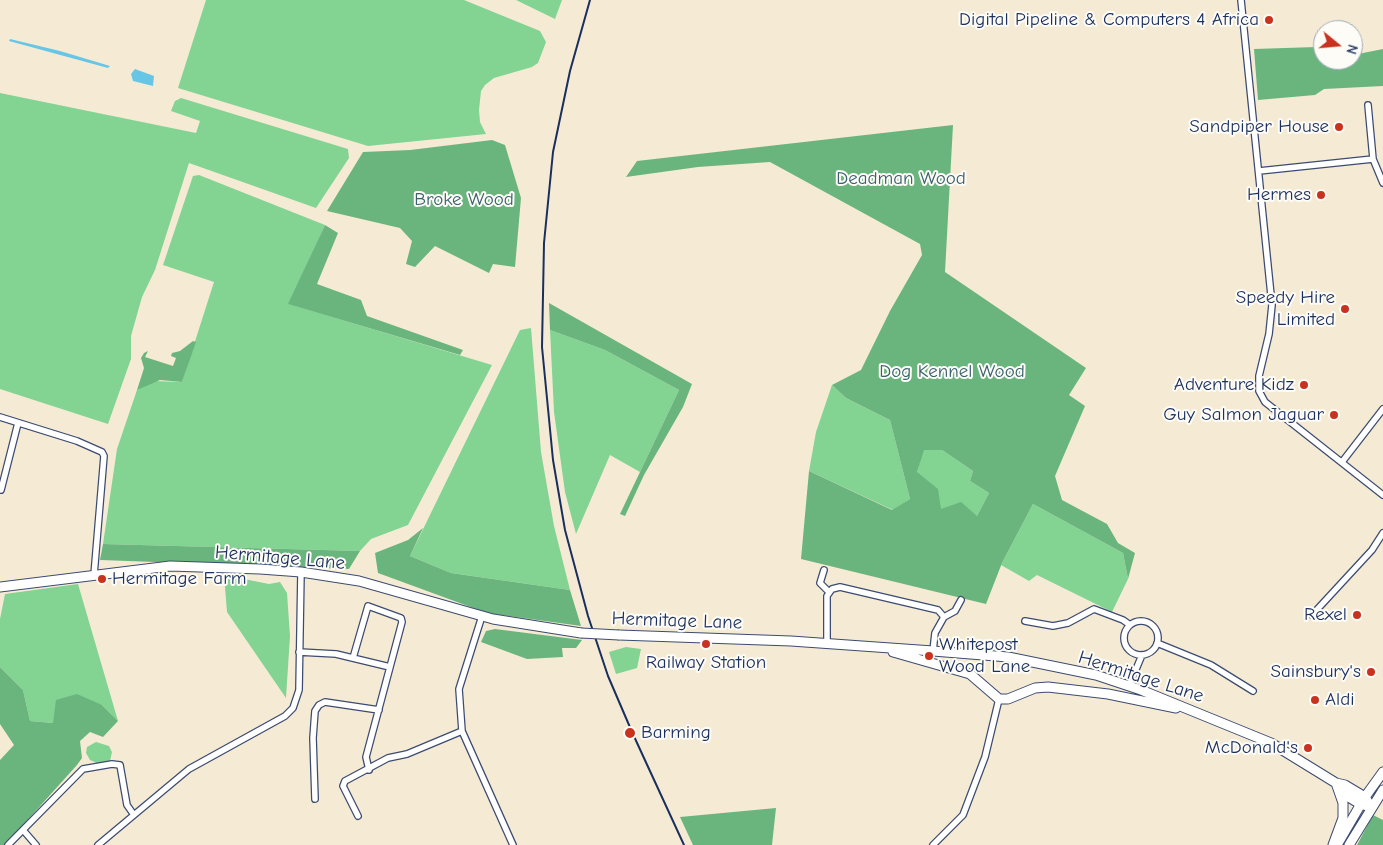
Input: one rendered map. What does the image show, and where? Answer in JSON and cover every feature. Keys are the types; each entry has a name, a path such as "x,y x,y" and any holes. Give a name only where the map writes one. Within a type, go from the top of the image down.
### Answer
{"main road":[{"name":"Hermitage Lane","path":"0,587 170,566 301,572 359,582 482,616 581,633 827,644 933,650 1008,657 1096,675 1196,712 1270,743 1371,807"},
{"path":"873,647 970,674 999,699 1008,699 1035,688 1048,687 1108,694 1196,712"},
{"path":"1337,845 1362,800 1383,772"},
{"path":"1333,845 1343,818 1343,803 1337,787"},
{"path":"1349,845 1383,790"}],"street":[{"path":"1241,0 1272,305 1269,334 1259,376 1259,391 1265,402 1383,494"},
{"path":"1368,105 1373,159 1383,183"},
{"path":"1259,171 1373,159"},
{"path":"1342,462 1383,409"},
{"path":"0,417 77,441 102,452 104,456 94,575"},
{"path":"1,490 18,423"},
{"path":"1312,615 1372,550 1383,533"},
{"path":"824,570 820,583 829,592 827,644"},
{"path":"98,845 195,765 289,713 296,703 299,690 301,572"},
{"path":"829,592 834,588 840,587 936,609 944,617"},
{"path":"933,650 935,633 944,617 955,611 961,600"},
{"path":"353,658 368,606 401,618 402,622 366,757 369,770"},
{"path":"1025,621 1053,626 1068,623 1094,609 1123,620 1130,625"},
{"path":"955,611 960,615"},
{"path":"482,616 459,689 462,731 513,845"},
{"path":"1140,621 1150,624 1157,632 1157,643 1152,651 1142,655 1132,652 1125,644 1124,634 1130,625 1140,621"},
{"path":"1157,643 1211,666 1252,691"},
{"path":"299,652 336,654 390,667"},
{"path":"1129,686 1142,655"},
{"path":"933,845 963,815 985,757 999,699"},
{"path":"315,799 315,711 319,705 325,702 378,710"},
{"path":"358,816 343,783 388,758 407,754 462,731"},
{"path":"8,845 83,769 112,764 117,764 122,768 127,805 134,815"},
{"path":"23,830 36,845"}],"green space":[{"path":"206,0 464,0 540,31 546,42 538,63 532,67 494,78 481,91 480,122 486,134 368,146 178,88"},
{"path":"516,0 562,0 555,19"},
{"path":"1313,47 1313,70 1363,70 1363,53 1383,49 1383,86 1324,89 1315,95 1258,100 1254,49"},
{"path":"0,93 196,133 200,121 171,111 175,101 181,98 348,149 349,158 316,208 189,163 155,270 142,297 131,336 131,359 108,424 0,389"},
{"name":"Dog Kennel Wood","path":"953,125 945,272 1086,368 1069,395 1085,406 1055,476 1062,500 1107,524 1118,543 1135,553 1128,579 1123,553 1033,504 1002,563 986,604 801,559 809,471 892,510 910,499 890,420 846,398 832,385 861,370 890,311 922,255 920,244 770,162 698,167 626,177 637,161","holes":["924,450 942,450 973,471 970,481 989,493 977,516 961,502 941,509 938,489 917,472"]},
{"name":"Broke Wood","path":"492,140 505,145 521,198 515,267 493,264 489,273 435,246 415,267 406,264 412,241 400,228 327,211 363,152 410,150"},
{"path":"199,175 325,225 289,304 492,365 408,525 371,539 360,551 103,544 117,449 137,390 153,381 182,382 214,282 163,265 193,176"},
{"path":"325,225 338,233 317,284 361,300 367,316 463,350 460,355 288,304"},
{"path":"549,303 692,384 683,407 644,475 625,516 620,514 679,390 605,350 550,330"},
{"path":"531,328 541,452 554,526 570,590 451,573 410,556 520,330"},
{"path":"550,330 605,350 679,390 640,472 610,455 576,534 565,492 554,412"},
{"path":"193,341 196,342 182,382 160,380 137,390 144,368 141,358 144,353 148,351 145,357 173,366 176,358 171,356 172,353 180,351"},
{"path":"832,385 846,398 890,420 910,499 893,510 809,471 816,432"},
{"path":"923,450 942,450 973,471 970,481 989,493 977,516 941,510 917,472"},
{"path":"1033,504 1123,553 1128,579 1112,612 1037,575 1029,581 1001,565"},
{"path":"423,528 410,556 451,573 570,590 581,626 487,613 378,573 375,553 408,540"},
{"path":"103,544 360,551 349,569 100,560"},
{"path":"224,575 269,584 280,582 287,593 290,636 286,698 227,612"},
{"path":"78,584 118,721 102,705 53,723 30,721 23,690 0,667 0,619 5,594"},
{"path":"495,629 582,640 576,648 562,648 563,657 527,659 481,642 486,631"},
{"path":"626,647 641,649 637,668 616,674 609,652"},
{"path":"0,667 23,690 30,721 53,723 56,700 77,694 102,705 118,721 103,737 90,732 80,741 82,758 77,765 5,845 0,845 0,760 14,745 0,724"},
{"path":"96,742 109,746 112,752 110,761 99,764 90,760 86,753 87,747"},
{"path":"776,808 772,845 693,845 680,817"},
{"path":"1373,815 1383,820 1383,845 1357,845"}],"water":[{"path":"10,39 110,66 108,68 9,41"},
{"path":"135,69 154,76 153,86 133,81 131,74"}],"railway":[{"path":"590,0 570,71 553,152 544,243 542,347 553,460 565,530 588,616 608,676 684,845"}],"place":[{"name":"Digital Pipeline & Computers 4 Africa","path":"1269,20"},
{"name":"Sandpiper House","path":"1339,127"},
{"name":"Hermes","path":"1321,195"},
{"name":"Speedy Hire Limited","path":"1345,309"},
{"name":"Adventure Kidz","path":"1304,385"},
{"name":"Guy Salmon Jaguar","path":"1334,415"},
{"name":"Hermitage Farm","path":"102,579"},
{"name":"Rexel","path":"1357,615"},
{"name":"Railway Station","path":"706,644"},
{"name":"Whitepost Wood Lane","path":"929,656"},
{"name":"Sainsbury's","path":"1371,672"},
{"name":"Aldi","path":"1315,700"},
{"name":"Barming","path":"630,733"},
{"name":"McDonald's","path":"1308,748"}],"park label":[{"name":"Deadman Wood","path":"901,179"}]}
